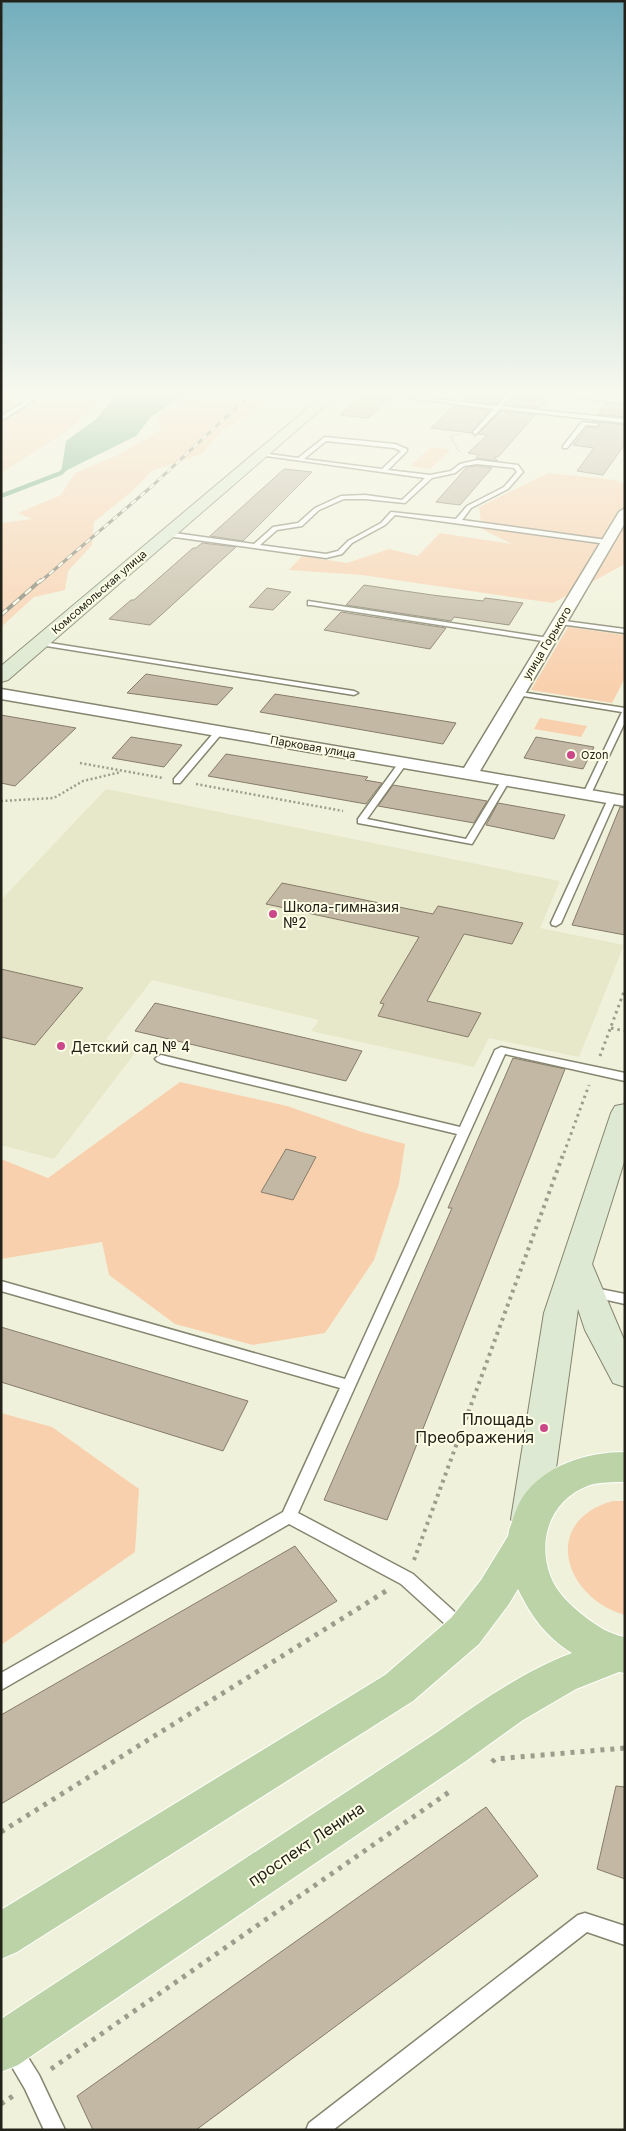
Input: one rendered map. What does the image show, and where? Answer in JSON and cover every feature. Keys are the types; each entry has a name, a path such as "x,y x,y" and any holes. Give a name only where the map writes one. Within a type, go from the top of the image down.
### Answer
{"main road":[{"path":"1,1936 399,1688 465,1631 495,1592 528,1531 541,1501 563,1482 576,1475 599,1468 625,1467"},
{"path":"528,1531 527,1564 534,1588 548,1609 567,1628 591,1643 621,1655"},
{"name":"проспект Ленина","path":"5,2046 451,1747 508,1706 562,1676 621,1655"}],"street":[{"name":"Комсомольская улица","path":"1,676 218,491"},
{"name":"улица Горького","path":"469,774 625,512"},
{"name":"Парковая улица","path":"1,694 618,800"},
{"path":"528,1531 560,1313 582,1279 625,1113"},
{"path":"582,1279 602,1330 625,1374"}],"lane":[{"path":"167,534 326,556 340,553 350,542 383,524 415,491"},
{"path":"458,521 470,507 499,491"},
{"path":"255,546 275,528 300,526 317,509 342,497 365,497 403,502"},
{"path":"393,513 607,542"},
{"path":"311,603 549,640"},
{"path":"560,622 625,631"},
{"path":"40,643 354,693"},
{"path":"518,693 625,711 587,794"},
{"path":"177,780 220,731"},
{"path":"403,763 361,821 468,842 506,780"},
{"path":"556,922 618,800"},
{"path":"1,1682 289,1516 500,1050 625,1077"},
{"path":"161,1059 464,1132"},
{"path":"582,1279 625,1298"},
{"path":"1,1286 348,1385"},
{"path":"289,1516 407,1579 465,1631"},
{"path":"316,2130 585,1922 625,1936"},
{"path":"5,2046 32,2082 56,2130"}],"path":[{"path":"80,763 343,811"},
{"path":"1,801 54,798 83,781 124,771"},
{"path":"1,1832 407,1579 625,989"},
{"path":"610,1028 625,1031"},
{"path":"489,1764 495,1759 625,1748"},
{"path":"1,2104 458,1785"}],"shaded area":[{"path":"63,491 132,491 94,522 92,545 68,571 65,590 34,597 1,627 1,523 32,519 18,513 61,495"},
{"path":"511,491 625,491 625,564 553,603 362,575 289,570 302,556 347,563 389,549 418,556 440,533 512,544 482,529 479,507"},
{"path":"568,627 625,635 625,678 612,703 531,690"},
{"path":"540,718 587,726 581,737 534,729"},
{"name":"Школа-гимназия №2","path":"106,789 560,881 540,928 624,945 579,1057 489,1038 474,1067 311,1031 319,1020 152,980 106,1039 135,1053 54,1159 1,1145 1,900"},
{"path":"180,1082 287,1106 362,1132 405,1144 399,1184 374,1260 325,1333 253,1345 175,1324 109,1275 102,1242 1,1259 1,1159 48,1178"},
{"path":"1,1413 52,1427 139,1489 135,1552 1,1645"},
{"path":"613,1501 625,1501 625,1615 604,1606 587,1593 575,1577 569,1559 569,1541 576,1525 590,1511"}],"building":[{"path":"259,491 293,491 243,541 210,536"},
{"path":"445,491 472,491 460,505 436,502"},
{"path":"202,543 236,547 150,625 109,619 131,600 134,600 193,548"},
{"path":"364,585 483,601 485,598 523,603 509,625 454,617 451,621 346,605"},
{"path":"267,588 291,592 273,610 249,607"},
{"path":"341,612 446,628 430,649 324,630"},
{"path":"146,674 233,688 217,705 127,693"},
{"path":"275,694 456,723 443,744 260,712"},
{"path":"1,715 76,728 15,786 1,783"},
{"path":"131,737 182,745 164,767 112,758"},
{"path":"536,737 594,747 583,769 524,758"},
{"path":"226,754 368,777 365,780 382,783 366,804 208,776"},
{"path":"393,785 487,801 474,823 378,806"},
{"path":"498,803 565,815 554,839 486,825"},
{"path":"620,807 625,808 625,935 572,925"},
{"path":"282,883 433,914 438,906 523,923 512,944 464,934 427,1001 481,1013 468,1037 378,1016 384,1004 380,1003 419,937 266,904"},
{"path":"1,969 83,988 35,1045 1,1037"},
{"path":"155,1003 362,1051 346,1081 135,1031"},
{"path":"513,1058 565,1069 387,1520 324,1500 452,1208 448,1208"},
{"path":"286,1149 316,1157 293,1200 261,1192"},
{"path":"1,1327 248,1401 223,1451 1,1382"},
{"path":"295,1546 337,1601 1,1804 1,1715"},
{"path":"616,1786 625,1787 625,1879 597,1869"},
{"path":"486,1807 538,1876 196,2130 93,2130 77,2096"}],"waterway":[{"path":"1,496 13,491"}],"railway":[{"path":"40,582 146,491"},
{"path":"1,615 41,580"}],"place":[{"name":"Ozon","path":"571,755"},
{"name":"Школа-гимназия №2","path":"273,914"},
{"name":"Детский сад № 4","path":"61,1046"},
{"name":"Площадь Преображения","path":"544,1428"}]}
